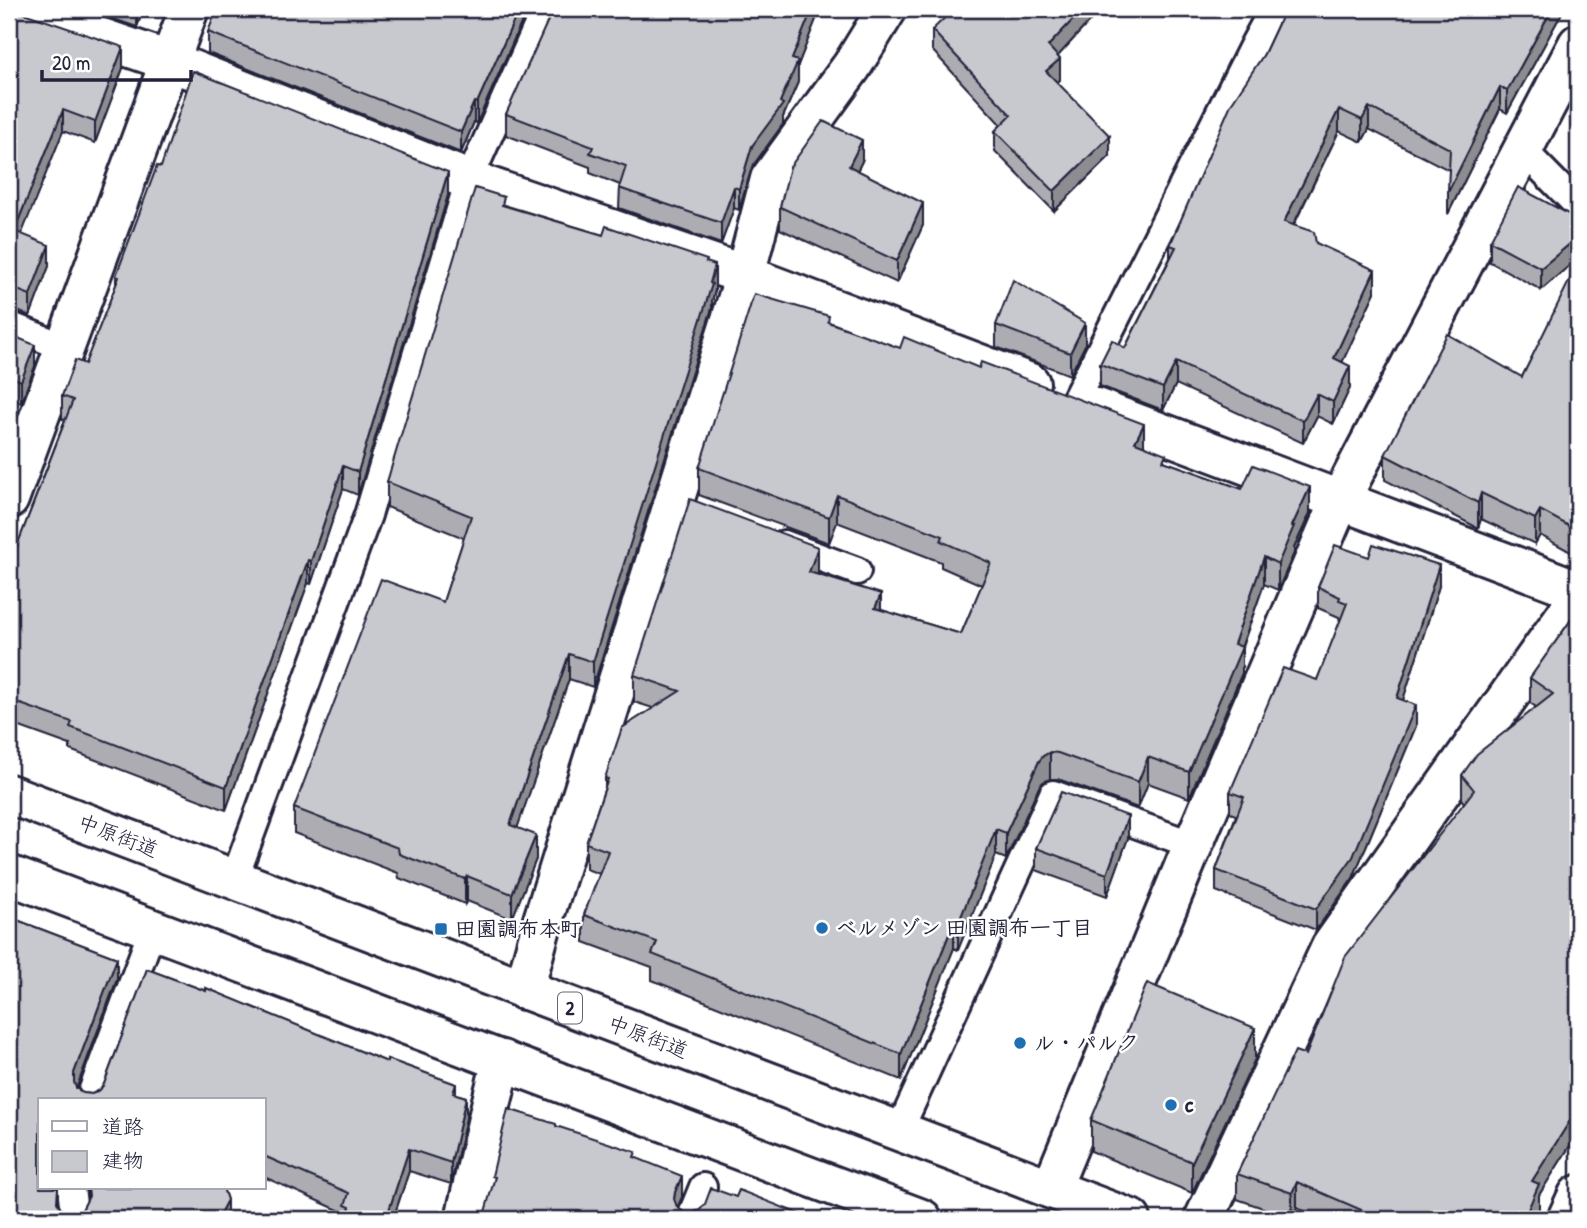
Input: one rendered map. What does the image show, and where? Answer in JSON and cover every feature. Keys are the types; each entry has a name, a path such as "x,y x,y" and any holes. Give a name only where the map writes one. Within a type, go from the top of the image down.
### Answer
{"street":[{"path":"17,9 169,61 470,180 746,275 1578,590"},
{"path":"9,499 189,9"},
{"path":"524,990 547,907 687,507 770,179 852,66 887,9"},
{"path":"1051,1189 1193,845 1340,500 1578,44"},
{"path":"1204,1219 1331,947 1578,598"},
{"name":"中原街道","path":"9,794 1131,1219"},
{"path":"9,874 922,1219"},
{"path":"465,1219 502,1060"},
{"path":"1567,1219 1578,1195"}],"lane":[{"path":"234,880 368,514 470,180 545,9"},
{"path":"1075,400 1273,9"},
{"path":"1523,150 1578,206"},
{"path":"9,325 66,348"},
{"path":"765,537 857,571"},
{"path":"899,1131 1053,794 1193,845"},
{"path":"90,1098 153,928"},
{"path":"690,1219 704,1187"},
{"path":"71,1190 74,1213 72,1219"}],"building":[{"path":"9,9 123,47 95,122 63,110 14,231 49,245 30,295 9,288"},
{"path":"217,9 519,9 477,103 474,102 461,132 208,32"},
{"path":"553,9 571,9 597,19 601,9 812,9 792,59 798,61 780,102 783,104 752,146 739,189 734,187 721,223 619,188 626,166 590,153 593,147 506,114"},
{"path":"954,9 1083,9 1048,46 1060,59 1046,71 1110,136 1054,191 995,131 1011,115 932,30"},
{"path":"1285,9 1552,9 1507,91 1500,87 1448,192 1450,149 1369,107 1362,120 1339,109 1284,222 1314,232 1316,243 1375,270 1334,358 1350,366 1333,402 1317,394 1303,421 1176,362 1163,388 1100,364 1112,340 1125,348 1176,247 1170,245 1231,104 1264,54"},
{"path":"193,71 448,172 358,472 343,466 311,561 308,560 226,787 70,727 72,722 9,700 9,567 73,400 62,396 75,360 85,364 119,277 116,276 157,166 161,167"},
{"path":"823,121 862,140 849,166 923,203 897,261 780,207 790,167"},
{"path":"1518,187 1578,219 1578,237 1541,268 1490,241"},
{"path":"475,188 504,197 502,205 603,235 606,226 715,265 710,283 712,284 593,662 569,654 510,825 536,835 512,894 399,854 398,848 294,808 381,579 443,602 471,516 387,482"},
{"path":"1576,267 1578,531 1540,510 1535,519 1481,493 1478,503 1385,455 1447,334 1522,377"},
{"path":"1013,280 1085,323 1070,353 996,325"},
{"path":"754,294 829,316 828,322 900,348 904,337 979,368 981,362 1144,424 1135,442 1166,454 1163,461 1242,489 1253,465 1310,487 1278,564 1264,557 1234,644 1242,647 1189,772 1148,757 1138,782 1058,753 1050,752 1043,756 1006,833 996,829 958,924 954,922 901,1054 652,954 657,942 584,915 608,851 586,843 622,728 680,691 634,675 690,499 818,547 809,572 881,594 875,608 961,634 991,563 941,541 943,536 837,495 829,517 699,468"},
{"path":"9,320 18,324 13,336 35,345 21,381 9,376"},
{"path":"1373,544 1439,565 1397,698 1416,705 1353,857 1316,909 1216,870 1244,797 1230,792 1283,668 1317,680 1347,603 1318,587 1335,545 1369,557"},
{"path":"1578,610 1578,1108 1532,1181 1539,1184 1524,1219 1401,1219 1394,1216 1392,1219 1382,1219 1297,1182 1292,1193 1237,1174 1295,1051 1306,1055 1345,957 1474,790 1462,775 1477,754 1553,694 1530,678"},
{"path":"1061,792 1128,816 1107,874 1036,848"},
{"path":"9,917 117,958 74,1073 76,1088 83,1093 92,1094 104,1084 147,969 206,991 206,988 387,1062 387,1059 456,1084 453,1093 466,1097 451,1163 409,1149 386,1219 347,1219 350,1207 345,1205 349,1193 266,1157 266,1098 38,1098 38,1190 58,1190 57,1202 66,1212 82,1210 89,1196 88,1190 224,1190 227,1200 217,1219 9,1219"},
{"name":"c","path":"1147,983 1255,1028 1192,1162 1091,1120"},
{"path":"508,1109 636,1152 634,1157 682,1176 674,1199 677,1207 685,1213 700,1210 711,1188 736,1197 739,1190 812,1219 483,1219 495,1177 492,1176"}],"place":[{"name":"ベルメゾン 田園調布一丁目","path":"822,928"},
{"name":"田園調布本町","path":"441,929"},
{"name":"ル・パルク","path":"1020,1043"},
{"name":"c","path":"1171,1105"}]}
